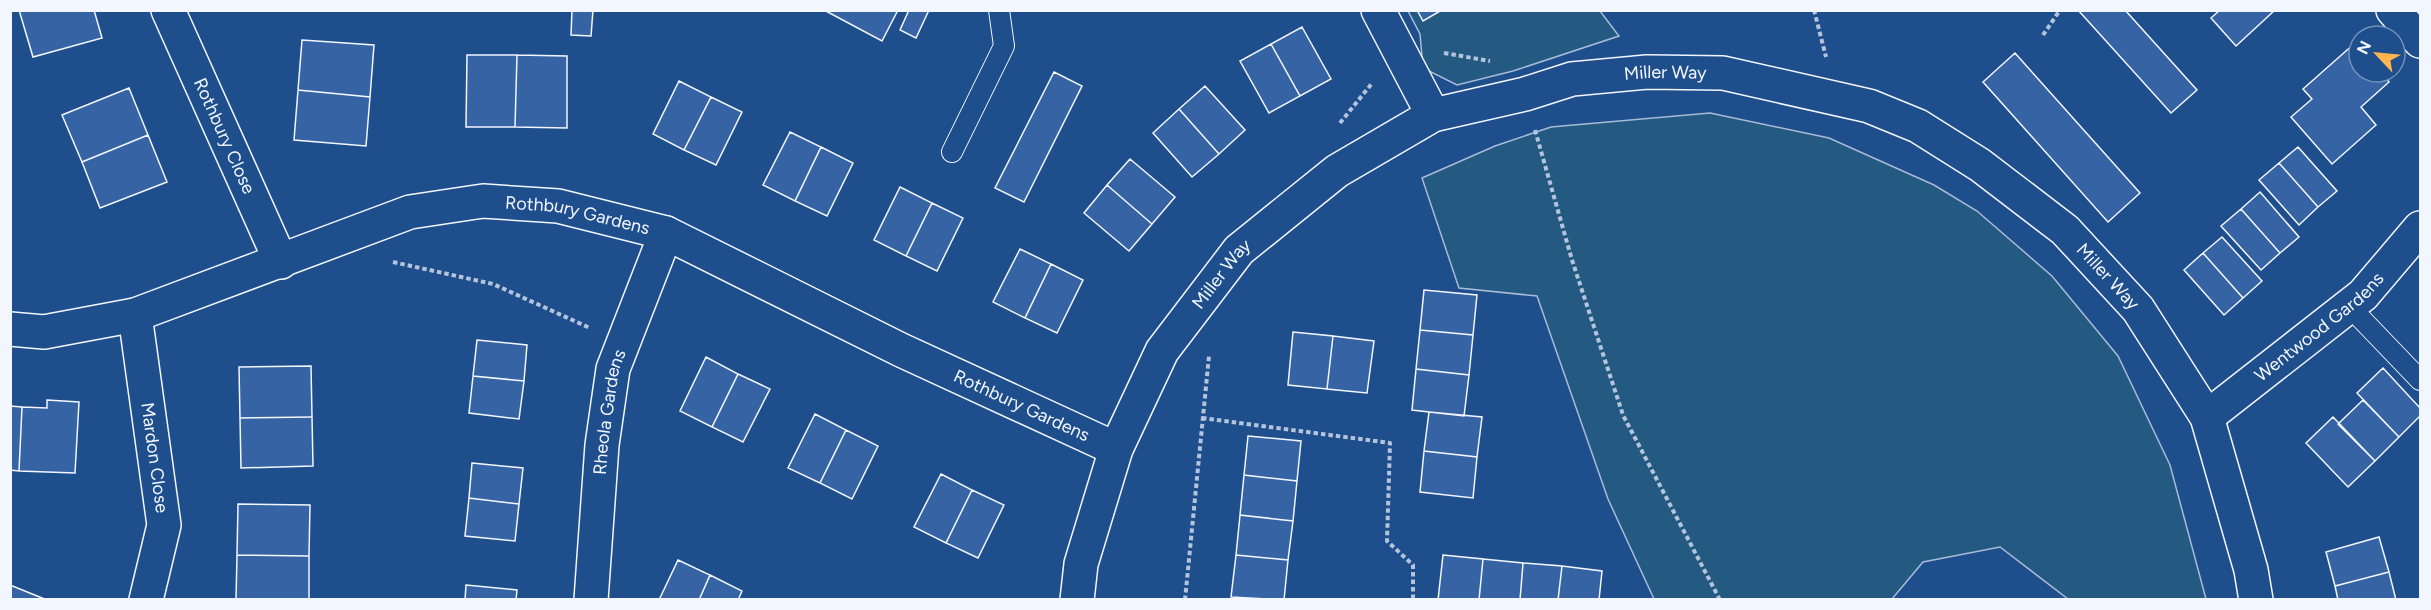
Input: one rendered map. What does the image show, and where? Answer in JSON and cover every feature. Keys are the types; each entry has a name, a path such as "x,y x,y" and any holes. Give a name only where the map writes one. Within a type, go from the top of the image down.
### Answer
{"street":[{"name":"Rothbury Close","path":"168,10 281,262"},
{"path":"1378,10 1433,115"},
{"path":"2393,10 2421,41"},
{"name":"Miller Way","path":"1077,600 1081,564 1116,449 1162,351 1239,250 1337,171 1433,115 1525,94 1572,79 1647,72 1723,73 1869,106 1918,126 1980,165 2065,230 2138,309 2207,417 2251,570 2256,600"},
{"name":"Rothbury Gardens","path":"10,328 44,332 135,315 410,212 483,201 558,206 666,233 901,350 1116,449"},
{"name":"Wentwood Gardens","path":"2207,417 2363,295 2421,228"},
{"name":"Rheola Gardens","path":"591,600 602,445 613,369 666,233"},
{"name":"Mardon Close","path":"135,315 164,525 146,600"}],"lane":[{"path":"952,152 1004,46 999,10"},
{"path":"2349,306 2421,380"}],"path":[{"path":"2043,35 2060,10"},
{"path":"1525,94 1572,260 1623,415 1720,600"},
{"path":"391,261 493,284 624,343"},
{"path":"1185,600 1202,418 1390,443 1388,541 1413,565 1413,600"}],"shaded area":[{"path":"1408,11 1600,11 1619,36 1513,71 1457,85 1423,68 1420,34"},
{"path":"1710,113 1829,138 1934,185 1977,211 2052,276 2118,356 2170,465 2206,599 2068,599 2000,547 1923,562 1892,599 1654,599 1608,499 1537,296 1459,288 1422,178 1495,146 1551,127"}],"building":[{"path":"19,10 94,10 102,38 33,57"},
{"path":"572,10 593,10 591,36 571,35"},
{"path":"824,10 898,10 882,41"},
{"path":"909,10 929,10 916,38 900,30"},
{"path":"1417,10 1442,10 1423,21"},
{"path":"2078,10 2125,10 2197,90 2171,113"},
{"path":"2220,10 2275,10 2236,46 2211,18"},
{"path":"1302,27 1331,79 1300,96 1271,44"},
{"path":"302,40 374,45 370,97 298,90"},
{"path":"1271,44 1300,96 1269,113 1240,61"},
{"path":"2347,50 2347,84 2387,84 2361,107 2376,125 2332,164 2291,117 2312,99 2303,89"},
{"path":"2015,53 2140,193 2108,222 1983,82"},
{"path":"467,55 517,55 515,127 466,127"},
{"path":"517,55 567,56 567,128 515,127"},
{"path":"1054,72 1082,86 1024,202 995,188"},
{"path":"679,81 711,97 684,150 653,134"},
{"path":"1205,86 1245,130 1219,154 1179,109"},
{"path":"129,88 148,135 82,162 62,115"},
{"path":"298,90 370,97 366,146 294,140"},
{"path":"711,97 742,112 716,165 684,150"},
{"path":"1179,109 1219,154 1192,177 1153,133"},
{"path":"790,132 821,147 795,201 763,185"},
{"path":"148,135 167,182 100,208 82,162"},
{"path":"821,147 853,163 827,216 795,201"},
{"path":"2298,147 2337,191 2318,207 2279,163"},
{"path":"1130,159 1175,197 1152,224 1107,185"},
{"path":"2279,163 2318,207 2299,225 2259,180"},
{"path":"1107,185 1152,224 1129,251 1084,213"},
{"path":"900,187 932,203 906,256 874,240"},
{"path":"2260,192 2299,237 2280,253 2241,209"},
{"path":"932,203 963,218 937,271 906,256"},
{"path":"2241,209 2280,253 2261,270 2221,226"},
{"path":"2222,237 2262,281 2243,298 2203,253"},
{"path":"1020,249 1051,264 1025,318 993,302"},
{"path":"2203,253 2243,298 2224,315 2184,270"},
{"path":"1051,264 1083,280 1057,333 1025,318"},
{"path":"1424,290 1477,295 1473,335 1420,330"},
{"path":"1420,330 1473,335 1469,375 1416,369"},
{"path":"1293,332 1333,336 1327,389 1288,385"},
{"path":"1333,336 1374,341 1367,393 1327,389"},
{"path":"477,340 527,345 524,381 473,376"},
{"path":"706,357 738,374 712,427 680,411"},
{"path":"311,366 312,417 240,418 239,367"},
{"path":"2383,368 2420,408 2420,416 2399,437 2357,393"},
{"path":"1416,369 1469,375 1464,416 1412,410"},
{"path":"738,374 770,389 743,442 712,427"},
{"path":"473,376 524,381 519,419 469,413"},
{"path":"47,400 79,402 75,473 19,471 22,407 47,408"},
{"path":"2363,400 2399,437 2375,461 2338,424"},
{"path":"10,406 22,407 19,471 10,470"},
{"path":"1429,412 1482,417 1477,457 1424,451"},
{"path":"815,414 846,430 820,483 788,468"},
{"path":"312,417 313,466 241,468 240,418"},
{"path":"2333,417 2375,461 2348,487 2306,443"},
{"path":"846,430 878,446 852,499 820,483"},
{"path":"1248,436 1301,441 1297,481 1244,475"},
{"path":"1424,451 1477,457 1473,498 1420,492"},
{"path":"472,463 523,468 519,504 469,498"},
{"path":"941,474 972,490 946,543 914,527"},
{"path":"1244,475 1297,481 1293,521 1240,515"},
{"path":"972,490 1004,505 978,558 946,543"},
{"path":"469,498 519,504 515,541 465,536"},
{"path":"238,504 310,505 309,556 237,555"},
{"path":"1240,515 1293,521 1288,560 1236,555"},
{"path":"2379,537 2389,572 2335,586 2326,552"},
{"path":"237,555 309,556 309,600 236,600"},
{"path":"1236,555 1288,560 1284,600 1231,597"},
{"path":"1443,555 1483,559 1479,600 1438,600"},
{"path":"1483,559 1523,563 1520,600 1479,600"},
{"path":"678,560 710,575 699,600 659,600"},
{"path":"1523,563 1562,566 1558,600 1520,600"},
{"path":"1562,566 1602,571 1599,600 1558,600"},
{"path":"2389,572 2396,600 2338,600 2335,586"},
{"path":"710,575 742,591 738,600 699,600"},
{"path":"10,585 47,600 10,600"},
{"path":"466,585 517,590 516,600 465,600"}]}
